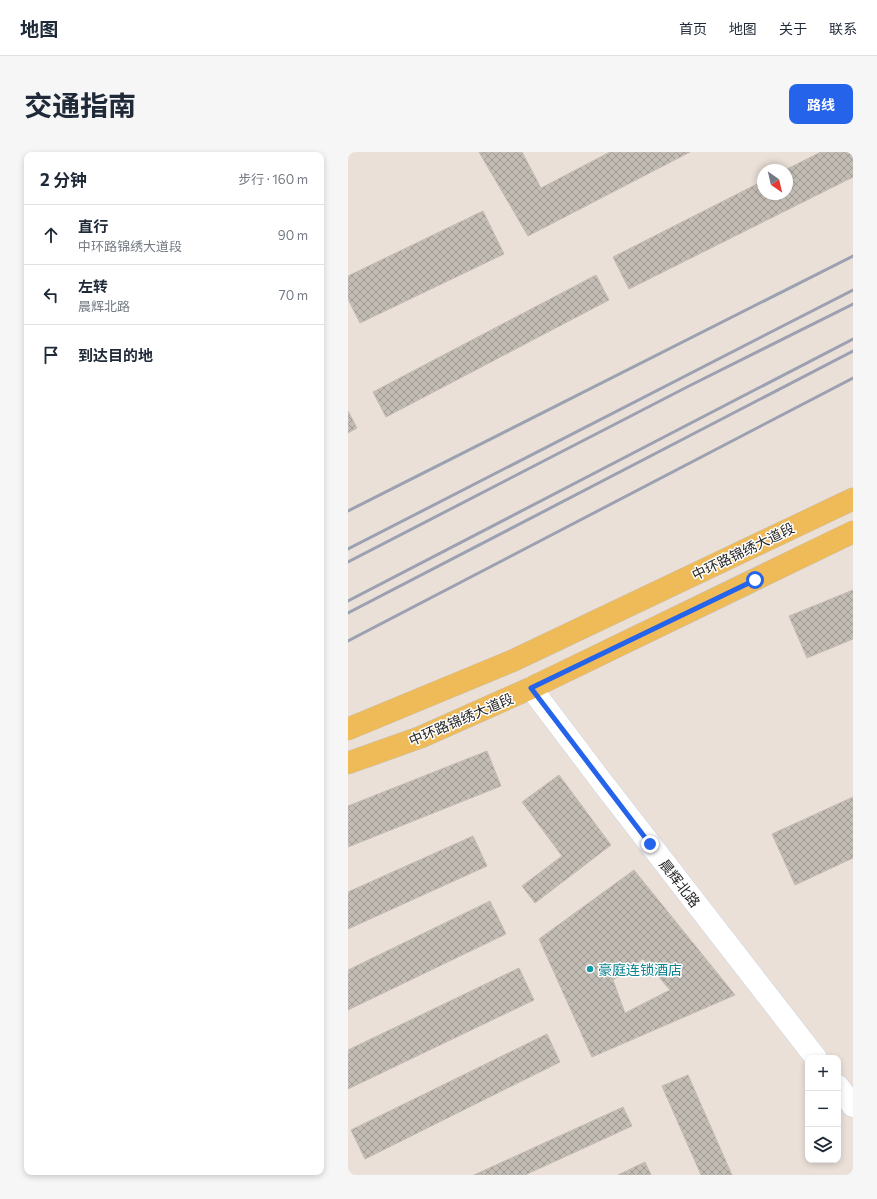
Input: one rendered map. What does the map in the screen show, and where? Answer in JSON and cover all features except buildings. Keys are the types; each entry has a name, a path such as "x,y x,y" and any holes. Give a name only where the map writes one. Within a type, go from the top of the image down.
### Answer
{"main road":[{"name":"中环路锦绣大道段","path":"348,729 512,661 853,499"},
{"name":"中环路锦绣大道段","path":"348,763 420,737 531,688 853,532"}],"street":[{"name":"晨辉北路","path":"531,688 606,788 814,1055"},
{"path":"841,1090 853,1106"}],"railway":[{"path":"348,511 853,256"},
{"path":"348,549 853,290"},
{"path":"348,562 689,386 853,304"},
{"path":"348,601 853,339"},
{"path":"348,613 853,351"},
{"path":"348,641 853,378"}],"place":[{"name":"豪庭连锁酒店","path":"590,969"}],"route":[{"path":"650,844 531,688 755,580"}]}
